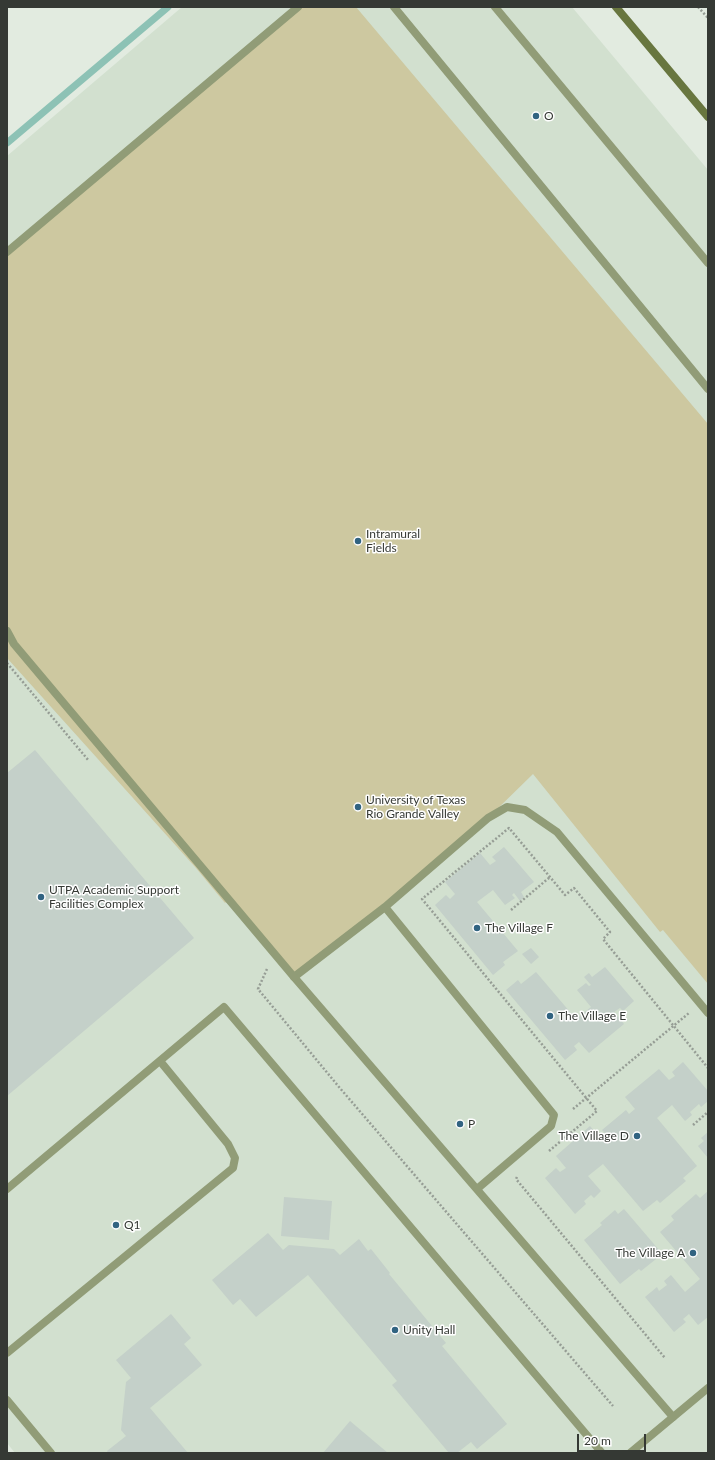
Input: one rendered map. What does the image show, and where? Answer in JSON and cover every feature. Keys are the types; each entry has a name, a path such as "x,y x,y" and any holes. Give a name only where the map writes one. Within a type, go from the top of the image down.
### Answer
{"main road":[{"path":"616,7 708,117"}],"street":[{"path":"7,252 298,7"},
{"path":"394,7 708,389"},
{"path":"495,7 708,264"},
{"path":"7,631 14,644 294,977 673,1417"},
{"path":"294,977 385,907 488,818 507,807 525,810 557,832 708,1013"},
{"path":"385,907 554,1116 551,1126 477,1189"},
{"path":"7,1189 224,1007 602,1453"},
{"path":"7,1353 233,1168 235,1158 228,1144 160,1060"},
{"path":"630,1453 708,1388"},
{"path":"7,1400 51,1453"}],"path":[{"path":"698,7 708,18"},
{"path":"7,664 90,762"},
{"path":"545,1154 597,1111 587,1097 422,899 509,828 565,895 574,888 579,893 610,932 602,939 708,1068"},
{"path":"511,910 550,877"},
{"path":"267,968 258,989 339,1088 613,1406"},
{"path":"573,1108 701,1004"},
{"path":"693,1125 708,1112"},
{"path":"522,1174 516,1179 666,1358"}],"shaded area":[{"name":"University of Texas Rio Grande Valley","path":"182,7 572,7 708,170 708,1453 15,1453 7,1443 7,156"},
{"name":"Intramural Fields","path":"298,7 356,7 708,424 708,984 663,930 660,932 533,774 488,818 294,977 226,902 225,903 196,868 7,658 7,252"}],"building":[{"path":"35,750 194,938 7,1096 7,773"},
{"name":"The Village F","path":"504,847 534,882 521,892 524,897 520,901 514,893 512,895 515,898 505,905 493,890 477,902 518,951 503,962 505,965 493,975 435,905 446,895 450,899 455,894 445,882 480,853 490,865 496,861 492,857"},
{"path":"531,948 539,957 531,964 522,954"},
{"name":"The Village E","path":"605,967 634,1001 623,1011 620,1008 614,1012 624,1024 589,1053 579,1042 574,1046 577,1050 565,1060 506,990 518,980 521,984 536,972 576,1019 591,1007 577,990 586,983 589,986 591,985 584,977 589,973 592,977"},
{"name":"The Village D","path":"683,1062 708,1091 708,1101 701,1107 699,1104 690,1112 692,1115 685,1121 672,1105 657,1118 697,1166 683,1178 686,1181 660,1203 657,1200 643,1211 603,1164 588,1176 601,1191 594,1198 591,1195 584,1201 586,1204 575,1214 545,1178 556,1168 560,1172 566,1168 556,1156 590,1126 600,1138 606,1134 602,1130 626,1110 629,1114 635,1109 625,1097 659,1069 669,1080 675,1076 672,1072"},
{"path":"708,1132 708,1158 698,1146 704,1141 701,1138"},
{"name":"The Village A","path":"708,1191 708,1317 698,1325 689,1314 683,1319 686,1322 674,1332 645,1297 657,1287 659,1291 667,1285 664,1281 671,1275 685,1292 700,1279 660,1232 674,1220 671,1216 696,1194 700,1198"},
{"path":"284,1197 332,1201 329,1240 281,1236"},
{"path":"624,1209 659,1250 653,1255 656,1259 641,1271 639,1269 620,1284 584,1240 602,1225 600,1223 615,1210 618,1214"},
{"name":"Unity Hall","path":"268,1233 283,1250 289,1245 334,1249 340,1255 359,1239 368,1251 371,1249 390,1273 389,1274 446,1343 442,1346 507,1424 477,1449 471,1442 457,1453 449,1453 392,1385 397,1381 308,1275 256,1317 240,1299 233,1305 212,1280"},
{"path":"171,1314 191,1338 184,1344 202,1365 150,1408 188,1453 108,1453 107,1451 126,1436 121,1430 126,1382 131,1378 116,1360"},
{"path":"350,1421 388,1453 323,1453"}],"waterway":[{"path":"7,143 168,7"}],"place":[{"name":"O","path":"536,116"},
{"name":"Intramural Fields","path":"358,541"},
{"name":"University of Texas Rio Grande Valley","path":"358,807"},
{"name":"UTPA Academic Support Facilities Complex","path":"41,897"},
{"name":"The Village F","path":"477,928"},
{"name":"The Village E","path":"550,1016"},
{"name":"P","path":"460,1124"},
{"name":"The Village D","path":"637,1136"},
{"name":"Q1","path":"116,1225"},
{"name":"The Village A","path":"693,1253"},
{"name":"Unity Hall","path":"395,1330"}]}
